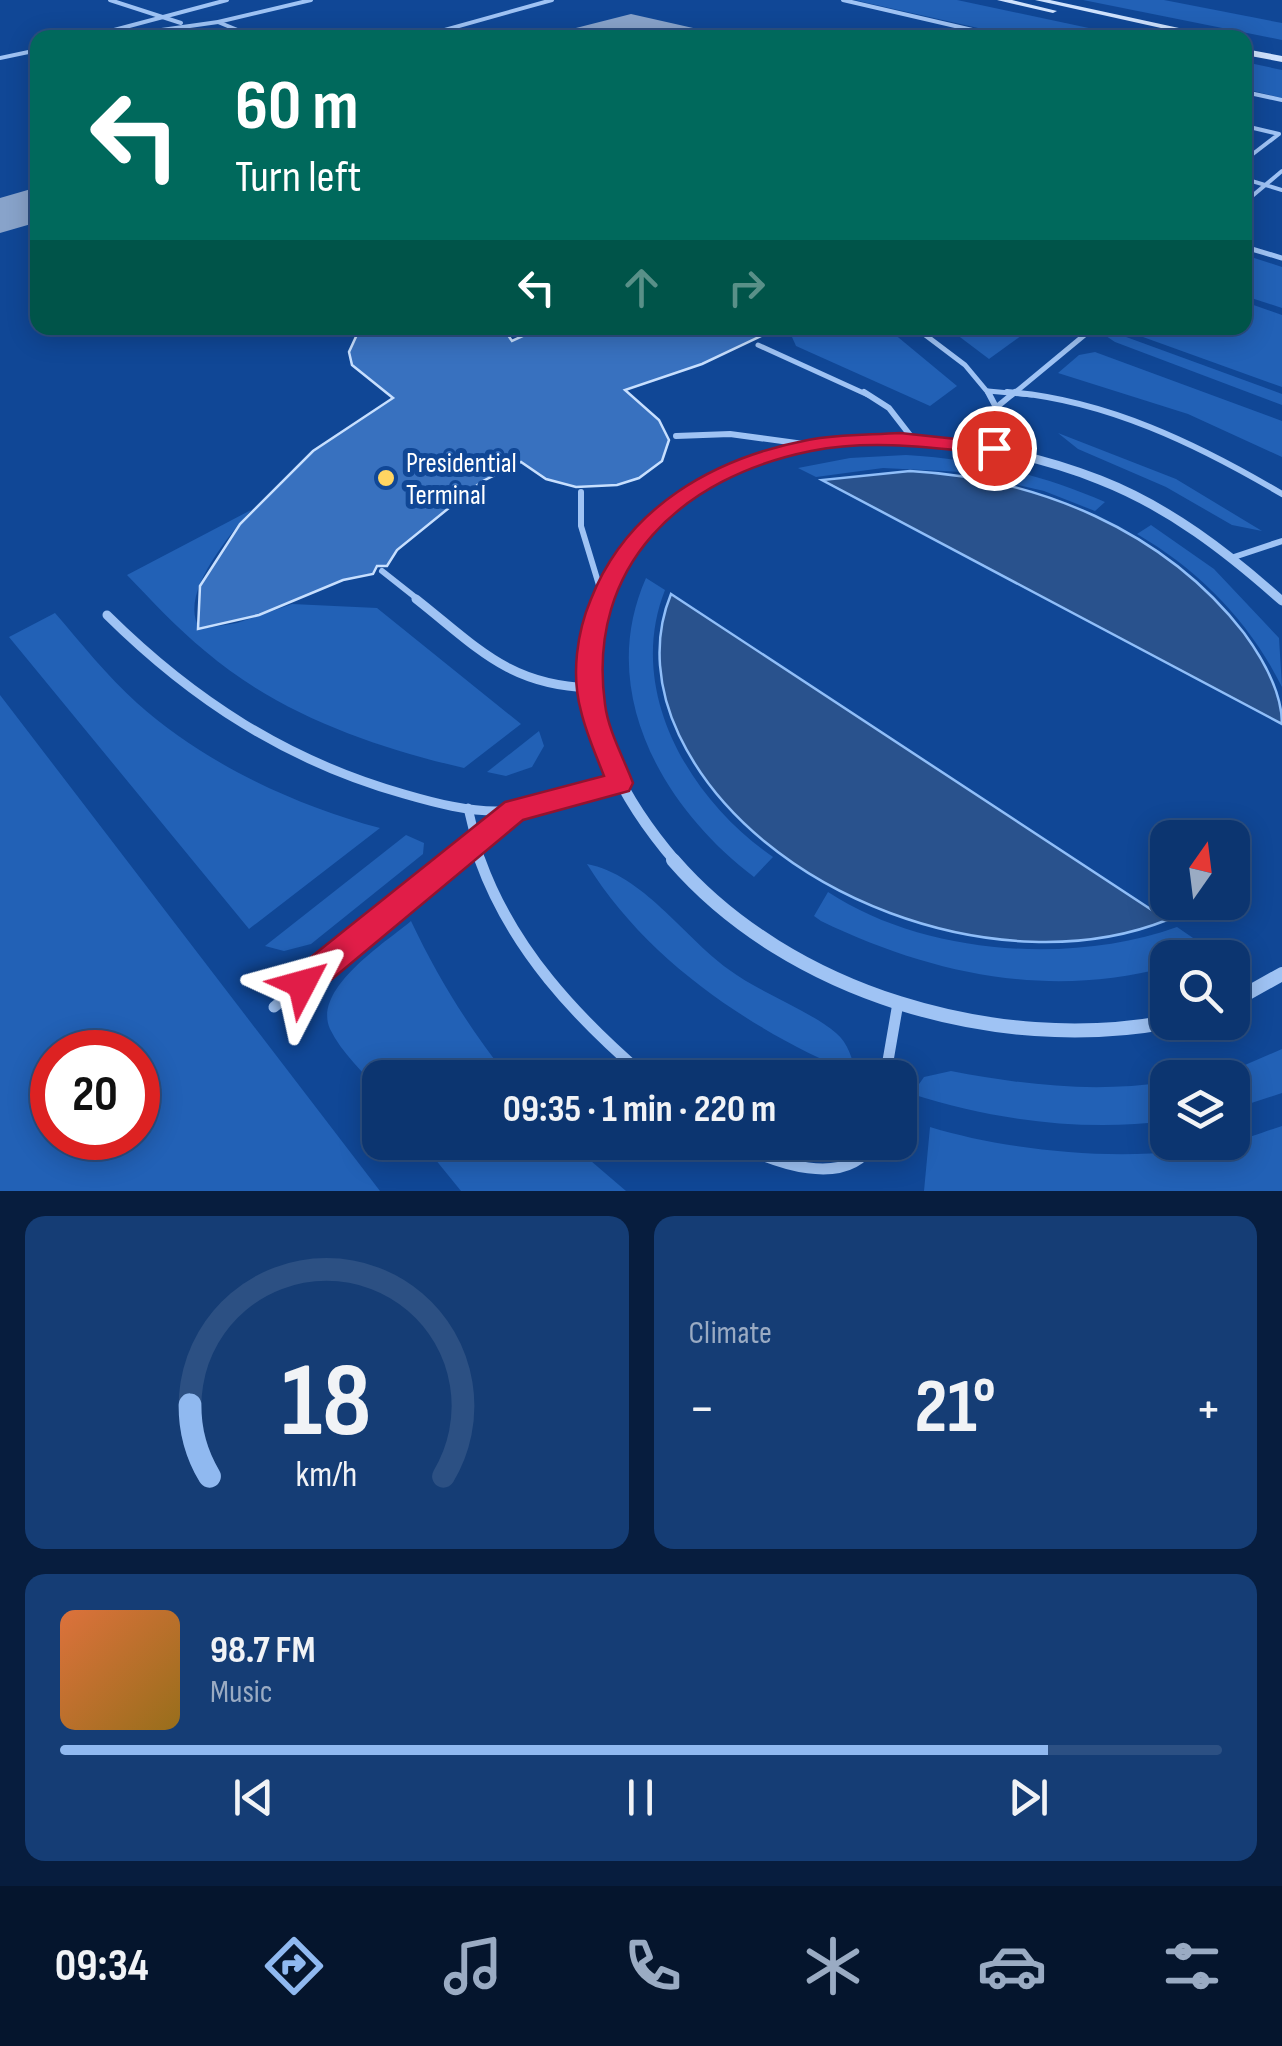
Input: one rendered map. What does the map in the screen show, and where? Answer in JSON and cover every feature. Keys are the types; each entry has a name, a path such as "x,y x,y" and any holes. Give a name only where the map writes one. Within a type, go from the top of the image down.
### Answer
{"street":[{"path":"1001,0 1141,30"},
{"path":"1039,0 1183,30"},
{"path":"1252,44 1282,50"},
{"path":"1252,53 1282,59"},
{"path":"1150,1025 1110,1031 1004,1028 898,1003 800,960 718,903 655,839 620,783 601,740 590,688 589,648 602,594 635,539 683,495 730,469 811,445 913,439 1007,452 1058,465 1120,489 1182,521 1234,558 1282,602"},
{"path":"1250,992 1282,974"}],"lane":[{"path":"110,0 186,24"},
{"path":"109,30 227,0"},
{"path":"152,30 218,22 311,0"},
{"path":"445,30 552,0"},
{"path":"843,0 972,30"},
{"path":"218,22 238,30"},
{"path":"0,58 30,52"},
{"path":"1252,94 1282,100"},
{"path":"1252,128 1279,134 1252,155"},
{"path":"1252,196 1282,171"},
{"path":"1252,182 1282,190"},
{"path":"1252,249 1282,258"},
{"path":"925,335 965,366 988,391 1006,428 1007,452"},
{"path":"998,406 1084,335"},
{"path":"758,345 880,402 909,425 913,439"},
{"path":"988,391 1016,391 1088,408 1166,436 1282,494"},
{"path":"676,436 730,434 811,445"},
{"path":"581,492 580,526 602,594"},
{"path":"1234,558 1282,541"},
{"path":"382,571 507,671 562,688 590,688"},
{"path":"107,615 195,697 270,744 368,784 468,808 515,810 620,783"},
{"path":"468,808 472,845 502,908 552,982 628,1060"},
{"path":"274,1007 515,810"},
{"path":"887,1060 898,1003"},
{"path":"766,1160 792,1174 827,1182 850,1177 867,1160"}],"shaded area":[{"path":"854,0 957,0 1098,30 987,30"},
{"path":"1083,0 1164,0 1282,23 1282,40 1252,34 1252,30 1232,30"},
{"path":"1252,64 1282,70 1282,98 1252,91"},
{"path":"1252,257 1282,267 1282,308 1252,298"},
{"path":"1252,304 1282,315 1282,387 1137,335 1252,335"},
{"path":"791,335 895,335 957,386 930,406 796,346"},
{"path":"957,335 1022,335 989,359"},
{"path":"1121,335 1282,394 1282,405 1115,342 1106,336"},
{"path":"1095,352 1282,421 1282,457 1188,414 1058,373 1079,355"},
{"path":"1058,433 1176,479 1262,531 1232,525 1166,487 1078,449"},
{"path":"906,455 1008,469 1105,502 1095,511 1044,491 963,472 883,468 816,477 798,468 850,458"},
{"path":"910,471 1005,485 1051,498 1137,538 1176,565 1244,633 1270,676 1282,724 822,480"},
{"path":"251,510 200,583 195,615 200,629 237,623 292,604 377,608 521,724 464,768 361,738 295,710 233,673 185,633 127,575"},
{"path":"1151,525 1214,569 1279,638 1282,687 1254,640 1221,600 1182,564 1137,534"},
{"path":"646,578 665,590 655,628 653,666 660,704 673,740 715,805 773,857 754,877 691,817 647,744 634,704 629,663 633,620"},
{"path":"671,594 1150,909 1150,920 1167,920 1102,938 1032,942 960,933 890,913 824,882 765,842 715,792 679,735 662,683 660,647"},
{"path":"55,613 126,693 191,745 283,794 380,828 249,929 9,637"},
{"path":"0,695 380,1191 0,1191"},
{"path":"539,731 544,746 532,767 506,776 487,772"},
{"path":"406,835 424,843 423,854 311,944 284,951 265,946"},
{"path":"587,864 626,880 728,969 836,1033 852,1060 823,1060 741,1014 671,962 612,899"},
{"path":"828,892 866,913 953,941 1045,949 1136,939 1177,927 1196,940 1150,940 1150,970 1078,981 1034,980 991,976 905,955 814,916"},
{"path":"411,921 455,1002 495,1060 362,1060 362,1072 335,1038 327,1014 341,983 369,954"},
{"path":"1282,1049 1282,1093 1250,1103 1250,1063"},
{"path":"951,1071 1059,1086 1150,1084 1150,1123 1071,1124 974,1111 917,1095 917,1087 924,1077"},
{"path":"1282,1126 1282,1191 924,1191 930,1127 1040,1149 1150,1153 1150,1160 1250,1160 1250,1137"},
{"path":"436,1160 590,1160 626,1191 461,1191"}],"building":[{"name":"Presidential Terminal","path":"357,335 508,335 512,341 525,335 763,335 702,364 625,390 659,420 669,440 662,461 639,478 617,485 576,487 546,479 521,462 481,482 397,550 387,566 377,566 373,574 343,580 259,615 198,629 200,586 240,524 313,451 393,398 352,365 349,352"}],"taxiway":[{"path":"615,30 631,26 650,30"},
{"path":"0,216 30,207"}],"place":[{"name":"Presidential Terminal","path":"386,478"}],"route":[{"path":"302,984 515,810 620,783 592,708 589,648 602,594 613,571 643,529 662,511 730,469 811,445 900,438 994,448"}]}
